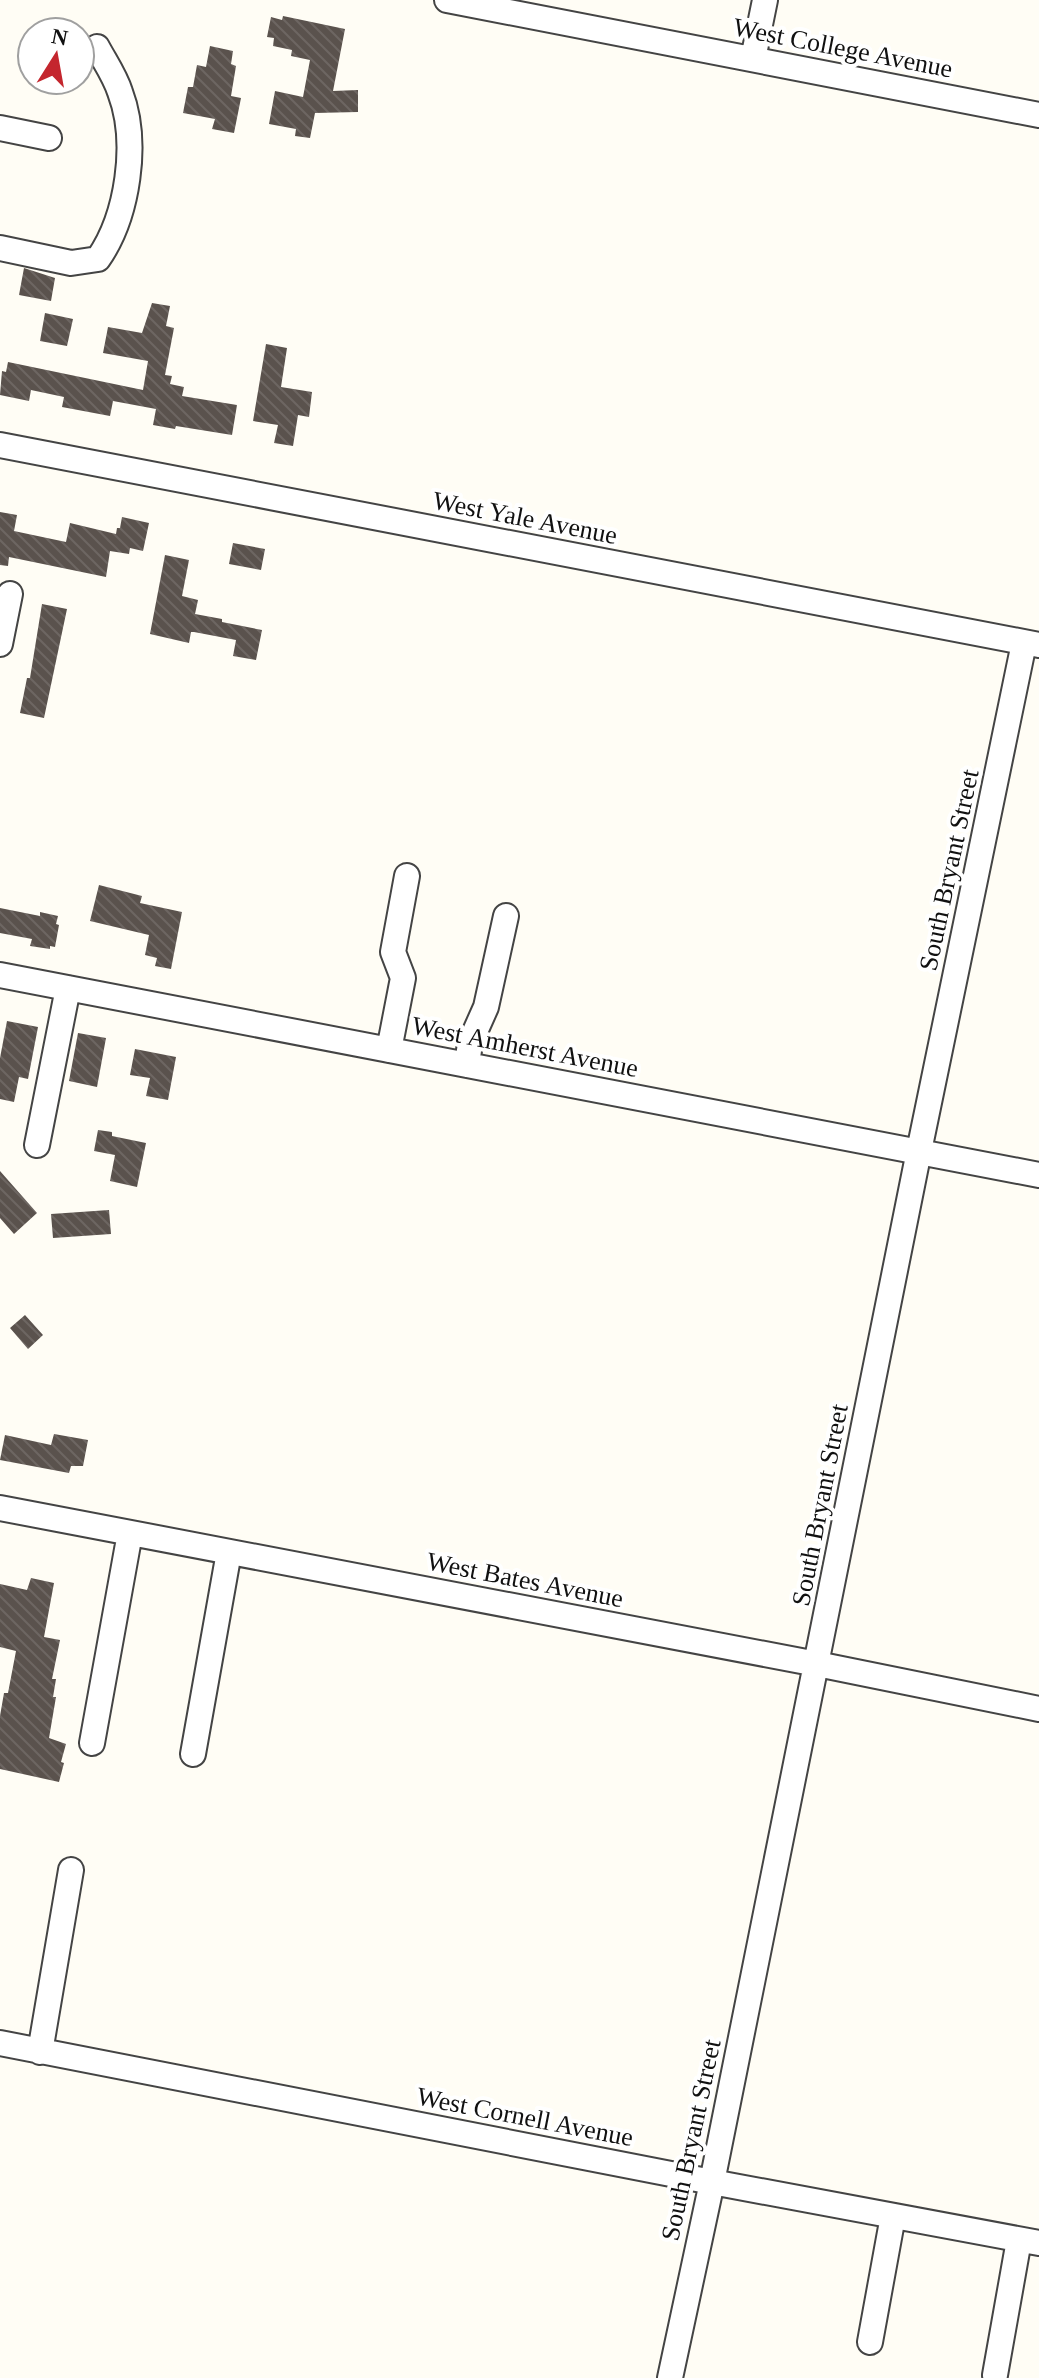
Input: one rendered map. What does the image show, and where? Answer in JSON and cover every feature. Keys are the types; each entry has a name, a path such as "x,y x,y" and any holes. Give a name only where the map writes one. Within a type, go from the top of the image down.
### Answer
{"street":[{"name":"West College Avenue","path":"447,0 1039,115"},
{"path":"753,59 765,0"},
{"path":"0,248 71,263 98,259 110,242 129,169 129,135 121,92 97,47"},
{"path":"0,128 49,138"},
{"name":"West Yale Avenue","path":"0,445 1032,644"},
{"path":"0,644 10,594"},
{"name":"South Bryant Street","path":"670,2378 919,1151 1032,644"},
{"path":"389,1050 403,978 393,952 407,876"},
{"path":"467,1065 470,1043 486,1007 506,916"},
{"name":"West Amherst Avenue","path":"0,975 1039,1175"},
{"path":"37,1145 68,988"},
{"name":"West Bates Avenue","path":"0,1508 1039,1709"},
{"path":"92,1743 130,1533"},
{"path":"193,1754 229,1552"},
{"path":"40,2052 71,1870"},
{"name":"West Cornell Avenue","path":"0,2043 1029,2241"},
{"path":"870,2342 893,2216"},
{"path":"995,2375 1029,2241"}],"building":[{"path":"283,16 345,29 333,91 358,90 358,112 315,113 310,138 295,136 296,129 269,124 275,91 303,97 310,60 291,56 292,50 273,46 274,38 267,37 271,17 282,20"},
{"path":"210,46 233,51 231,64 236,66 231,96 241,98 234,133 212,129 215,119 183,113 188,87 193,87 197,65 206,67"},
{"path":"24,268 55,278 51,301 19,295"},
{"path":"152,303 170,306 166,326 174,328 165,375 172,376 170,384 184,387 182,396 237,405 232,435 153,425 156,409 113,401 110,416 62,407 64,397 31,390 29,401 0,395 2,371 6,372 8,362 143,390 148,361 103,353 108,327 142,333"},
{"path":"45,313 73,319 67,346 40,341"},
{"path":"266,344 287,348 281,387 312,392 309,417 298,415 293,446 274,443 278,425 253,421"},
{"path":"0,512 17,515 14,531 66,542 70,523 116,534 122,517 149,523 143,551 130,548 129,554 110,551 106,577 9,557 8,566 0,565"},
{"path":"233,543 265,549 261,570 229,564"},
{"path":"165,555 189,560 182,596 198,600 195,614 262,630 256,660 233,656 236,640 191,632 189,643 150,634"},
{"path":"42,604 67,609 44,718 20,713 27,678 30,678"},
{"path":"99,885 142,896 140,903 182,912 171,969 155,966 157,958 145,955 149,935 90,921"},
{"path":"0,908 40,916 40,912 58,916 55,947 30,946 32,939 0,933"},
{"path":"7,1021 38,1027 28,1079 19,1077 14,1102 0,1099 0,1058"},
{"path":"78,1033 106,1038 97,1087 69,1081"},
{"path":"135,1049 176,1057 168,1100 146,1096 150,1078 130,1075"},
{"path":"98,1130 146,1143 137,1187 110,1181 115,1155 94,1151"},
{"path":"0,1171 37,1213 14,1234 0,1218"},
{"path":"109,1210 111,1234 53,1238 51,1214"},
{"path":"25,1315 43,1335 28,1349 10,1328"},
{"path":"54,1434 88,1440 83,1466 71,1466 69,1473 0,1460 5,1435 51,1445"},
{"path":"31,1578 54,1583 44,1637 60,1640 52,1679 56,1679 53,1697 56,1697 49,1738 66,1744 59,1782 0,1769 0,1716 16,1651 0,1647 0,1584 27,1590"}]}
